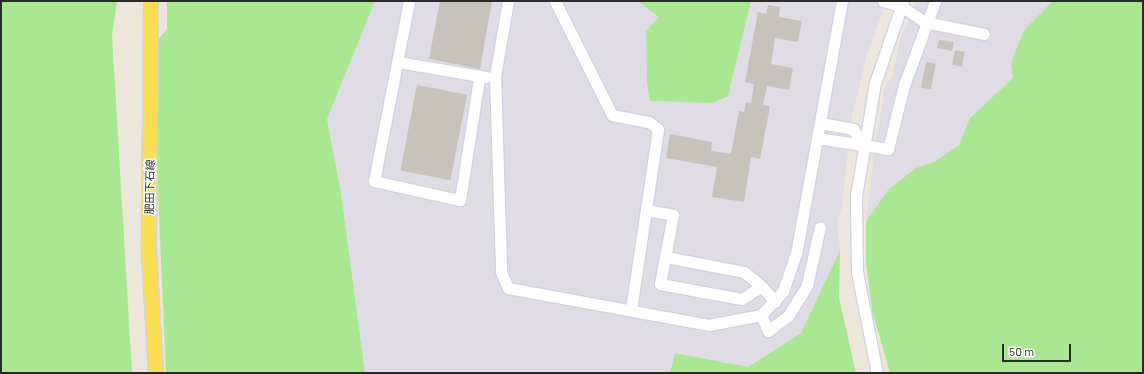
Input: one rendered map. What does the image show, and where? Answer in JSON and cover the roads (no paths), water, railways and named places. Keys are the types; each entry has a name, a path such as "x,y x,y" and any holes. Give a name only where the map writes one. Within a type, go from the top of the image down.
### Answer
{"main road":[{"name":"肥田下石線","path":"151,1 149,253 156,373"}],"street":[{"path":"409,1 374,181 460,200 479,78"},
{"path":"508,1 495,76 501,272 508,288 709,325 761,315 783,291 796,254 842,1"},
{"path":"555,1 612,115 649,122 658,129 631,310"},
{"path":"883,1 902,4 925,22 984,34"},
{"path":"817,138 888,149 904,85 925,22 935,1"},
{"path":"877,373 857,272 856,196 863,146 875,83 902,4"},
{"path":"398,62 479,78 495,76"},
{"path":"820,123 853,129 863,146"},
{"path":"646,210 673,215 660,284 742,298 761,286"},
{"path":"761,315 768,331 788,316 808,285 820,227"},
{"path":"796,254 812,261"},
{"path":"666,257 744,272 761,286 775,301"}]}
